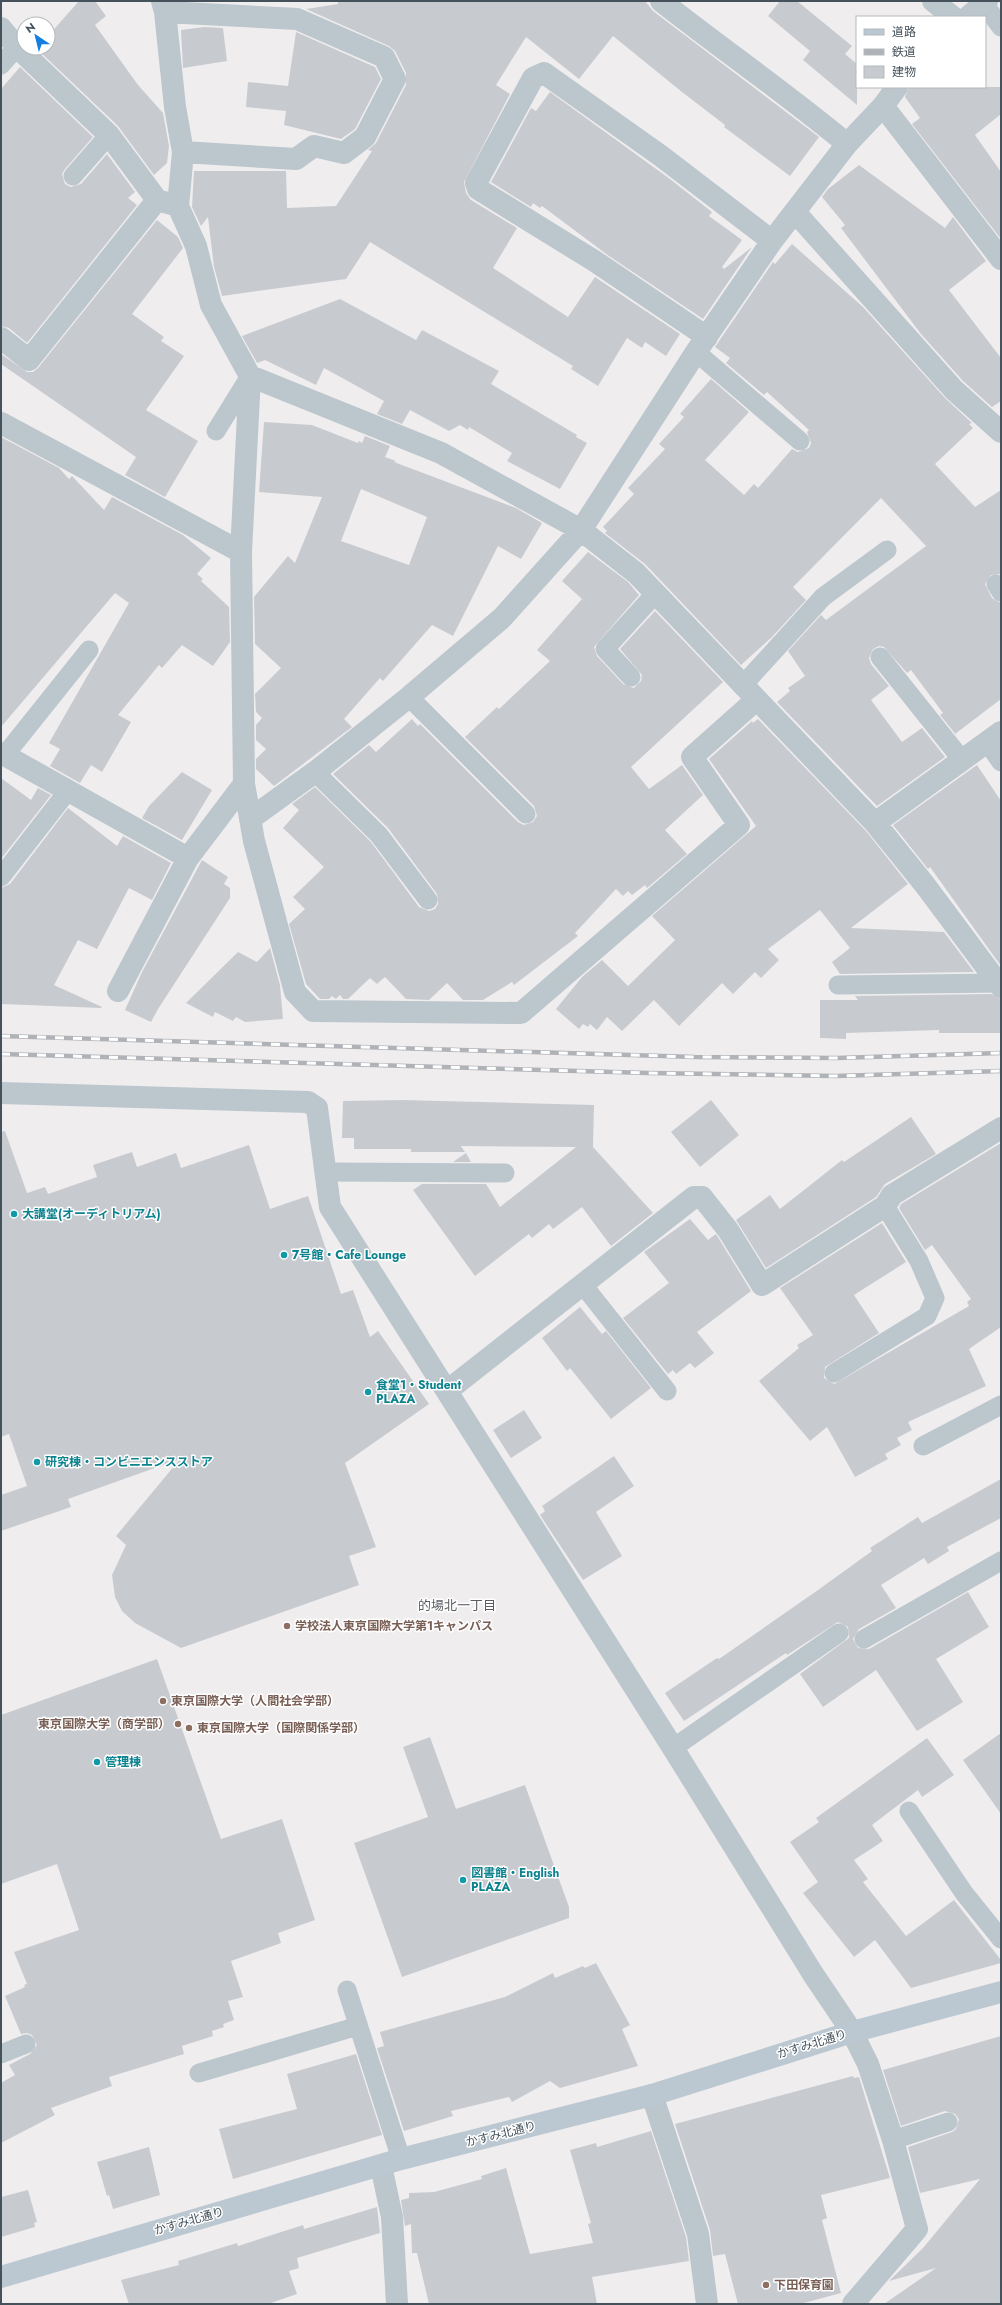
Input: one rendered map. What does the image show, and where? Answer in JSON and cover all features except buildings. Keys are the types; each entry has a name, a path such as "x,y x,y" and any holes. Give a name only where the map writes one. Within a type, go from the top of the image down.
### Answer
{"street":[{"path":"661,1 727,53 798,103 847,144"},
{"path":"933,1 952,16"},
{"path":"183,152 296,159 314,146 344,153 365,137 395,79 384,57 296,19 164,6 175,107 183,152 178,206 196,246 212,305 250,376 241,552 244,784 254,841 295,992 313,1011 522,1013 739,825 692,757 749,693"},
{"path":"1,28 16,46"},
{"path":"26,56 109,135 157,200 178,206"},
{"path":"701,345 593,260 478,188 476,183 533,78 544,73 661,156 772,241"},
{"path":"250,819 315,772 409,697 502,618 581,530 701,345 772,241 847,144 883,106 896,88"},
{"path":"883,106 1001,259"},
{"path":"1,338 29,360 157,200"},
{"path":"795,212 954,390 1001,432"},
{"path":"250,376 442,453 581,530 636,574 749,693 876,823 925,885 1000,985"},
{"path":"1,423 241,552"},
{"path":"876,823 994,737"},
{"path":"3,754 67,792 188,858"},
{"path":"118,991 188,858 244,784"},
{"path":"1,1093 308,1102 317,1108 330,1207 673,1748 813,1974 852,2032 868,2064 893,2140 917,2229 853,2304"},
{"path":"447,1391 694,1197 702,1197 711,1208 728,1230 762,1285 885,1206 892,1195 1001,1128"},
{"name":"かすみ北通り","path":"1,2277 391,2162 652,2095 852,2032 1001,1992"},
{"path":"652,2095 698,2234 707,2304"},
{"path":"391,2162 392,2217 397,2304"}],"lane":[{"path":"980,7 1001,27"},
{"path":"1,65 16,48"},
{"path":"73,176 109,135"},
{"path":"701,345 800,441"},
{"path":"216,431 250,376"},
{"path":"749,693 822,597 887,550"},
{"path":"631,677 605,649 655,594"},
{"path":"3,754 90,650"},
{"path":"880,657 962,760"},
{"path":"409,697 526,814"},
{"path":"994,737 1001,762"},
{"path":"315,772 379,835 428,900"},
{"path":"1,877 67,792"},
{"path":"838,986 1000,985"},
{"path":"325,1172 504,1173"},
{"path":"834,1373 927,1316 935,1298 919,1260 885,1206"},
{"path":"583,1285 667,1391"},
{"path":"923,1446 1001,1406"},
{"path":"864,1639 1001,1561"},
{"path":"673,1748 839,1633"},
{"path":"909,1810 964,1893 1001,1939"},
{"path":"347,1990 358,2026 391,2162"},
{"path":"199,2074 358,2026"},
{"path":"1,2054 26,2044"},
{"path":"893,2140 948,2122"}],"railway":[{"path":"1,1036 695,1057 837,1058 1001,1053"},
{"path":"1,1054 648,1073 836,1076 1001,1071"}],"place":[{"name":"大講堂(オーディトリアム)","path":"14,1214"},
{"name":"7号館・Cafe Lounge","path":"284,1255"},
{"name":"食堂1・Student PLAZA","path":"368,1392"},
{"name":"研究棟・コンビニエンスストア","path":"37,1462"},
{"name":"学校法人東京国際大学第1キャンパス","path":"287,1626"},
{"name":"東京国際大学（人間社会学部）","path":"163,1701"},
{"name":"東京国際大学（商学部）","path":"178,1724"},
{"name":"東京国際大学（国際関係学部）","path":"189,1728"},
{"name":"管理棟","path":"97,1762"},
{"name":"図書館・English PLAZA","path":"463,1880"},
{"name":"下田保育園","path":"766,2285"}],"district":[{"name":"的場北一丁目","path":"457,1605"}]}
